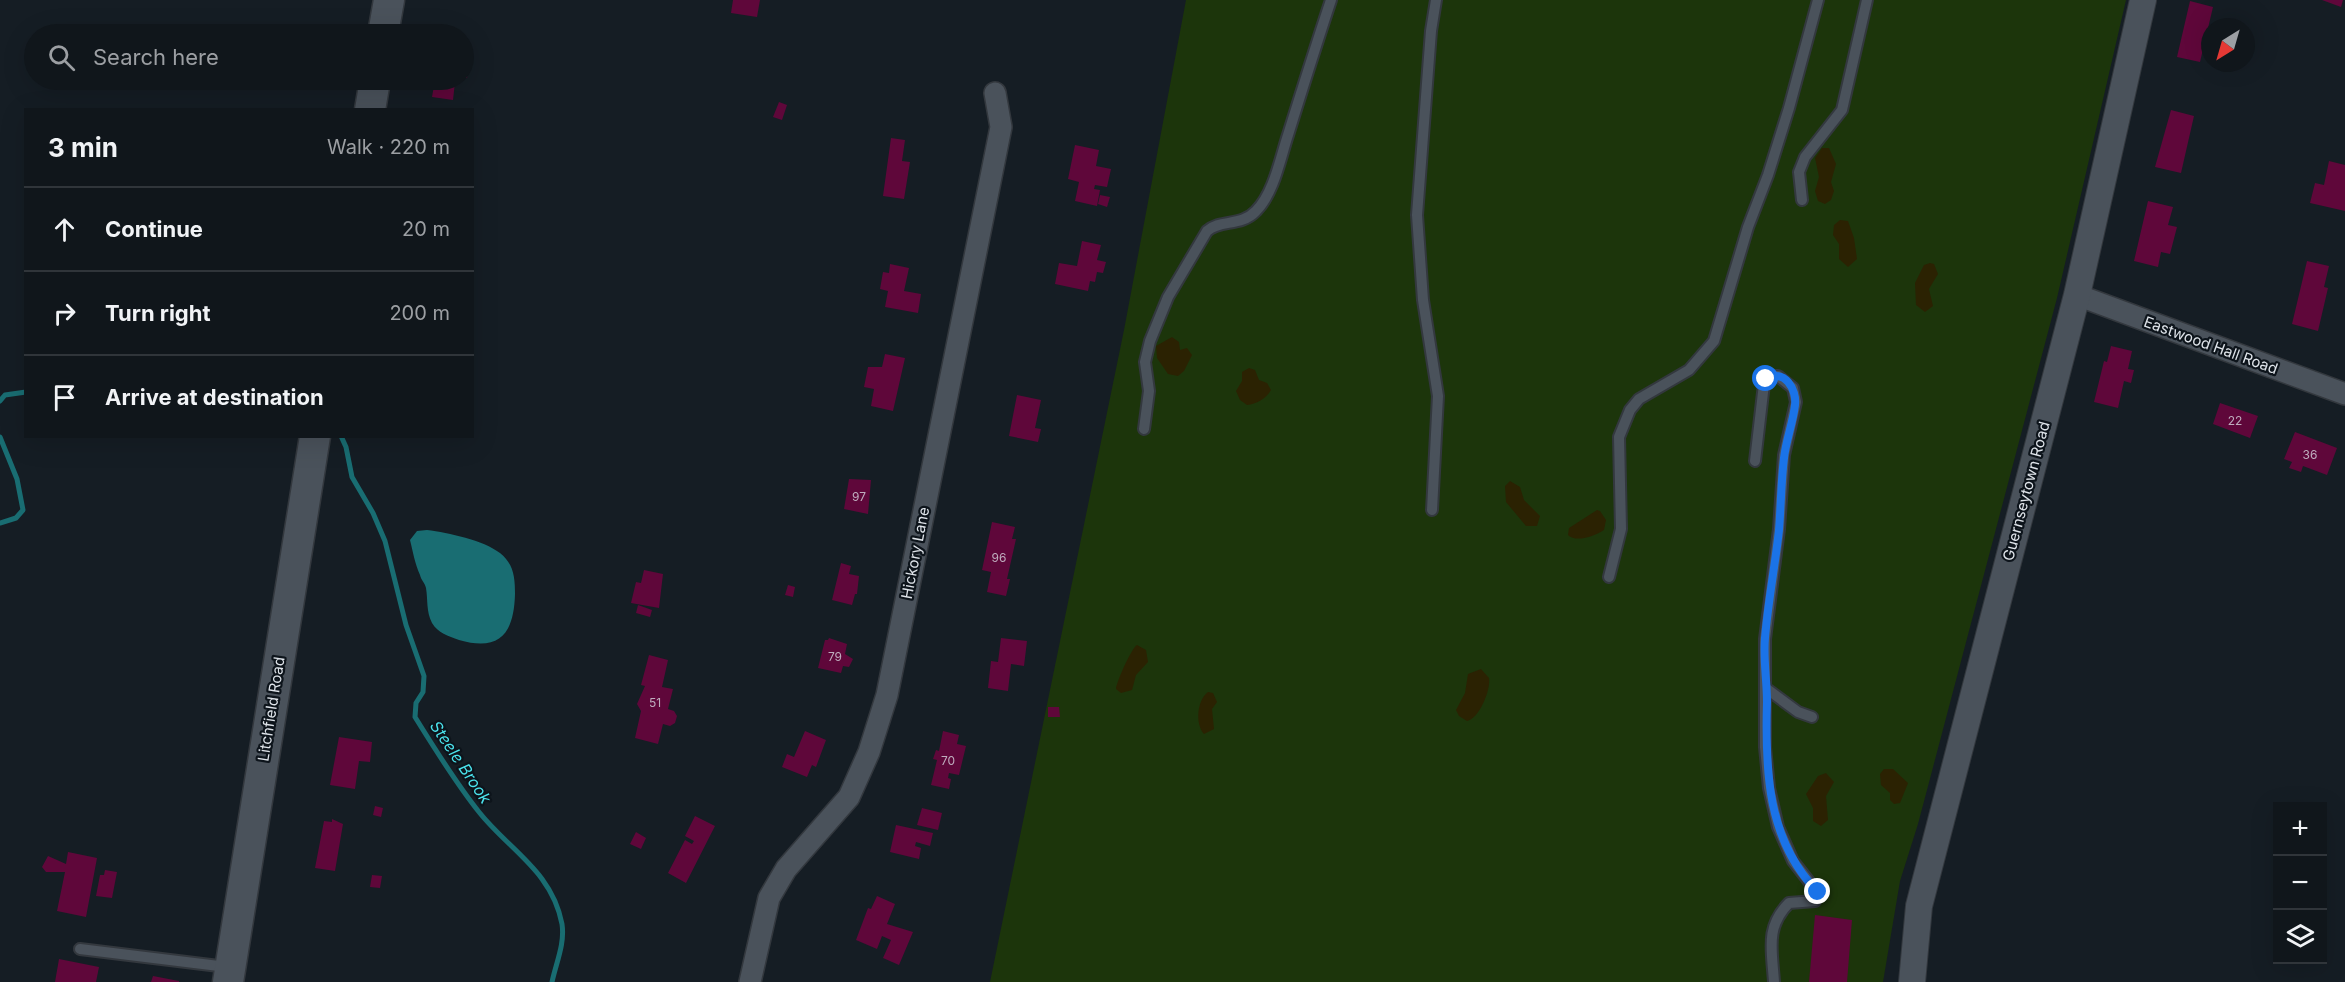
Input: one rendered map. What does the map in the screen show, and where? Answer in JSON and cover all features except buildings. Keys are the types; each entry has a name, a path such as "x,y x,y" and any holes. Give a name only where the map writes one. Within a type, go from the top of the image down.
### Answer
{"main road":[{"path":"385,24 389,0"},
{"path":"370,108 373,90"},
{"name":"Litchfield Road","path":"229,975 315,438"}],"street":[{"name":"Guernseytown Road","path":"1912,982 1919,906 2077,295 2143,0"},
{"name":"Hickory Lane","path":"750,982 769,898 786,870 849,798 869,752 887,695 1001,127 995,93"},
{"name":"Eastwood Hall Road","path":"2077,295 2345,394"}],"lane":[{"path":"1144,429 1149,391 1145,362 1156,321 1208,231 1213,226 1243,222 1258,209 1265,198 1278,165 1331,0"},
{"path":"1432,510 1438,396 1423,300 1417,215 1431,31 1436,0"},
{"path":"1609,578 1621,529 1619,437 1623,424 1639,399 1689,370 1714,341 1748,227 1768,175 1789,108 1818,0"},
{"path":"1802,200 1799,172 1805,158 1842,110 1867,0"},
{"path":"1755,461 1764,384 1771,376 1778,376 1793,388 1796,402 1784,455 1779,529 1765,639 1767,689 1765,747 1773,808 1793,861 1818,892 1815,901 1789,903 1776,918 1772,928 1774,982"},
{"path":"1767,689 1798,712 1812,717"},
{"path":"80,949 229,975"}],"green space":[{"path":"1186,0 2126,0 2057,298 1918,824 1900,881 1883,982 990,982 1124,330"}],"sand":[{"path":"1822,148 1829,148 1836,164 1831,182 1834,191 1831,200 1825,204 1818,201 1815,191 1819,177 1815,158"},
{"path":"1840,220 1848,221 1854,238 1857,259 1848,267 1839,259 1839,244 1833,235 1834,225"},
{"path":"1934,264 1938,274 1929,289 1933,306 1925,312 1916,305 1915,283 1924,265"},
{"path":"1172,337 1179,342 1180,350 1187,348 1192,355 1184,371 1178,376 1168,374 1157,358 1156,346"},
{"path":"1249,368 1255,370 1259,380 1267,383 1271,390 1254,404 1247,405 1240,400 1236,391 1242,381 1242,372"},
{"path":"1510,481 1520,487 1524,500 1540,516 1537,526 1526,526 1506,502 1505,486"},
{"path":"1597,510 1606,520 1604,530 1581,539 1568,535 1569,528"},
{"path":"1137,645 1146,650 1148,662 1136,675 1132,690 1121,693 1116,689 1121,673"},
{"path":"1481,669 1489,678 1488,690 1480,710 1467,721 1459,716 1456,710 1465,693 1468,674"},
{"path":"1208,692 1213,693 1217,702 1212,709 1214,729 1204,734 1199,724 1198,712 1201,701"},
{"path":"1884,769 1893,769 1908,783 1900,803 1894,804 1890,800 1890,793 1881,785 1880,774"},
{"path":"1826,773 1834,782 1826,796 1828,820 1821,826 1813,821 1813,808 1806,794 1818,776"}],"water":[{"path":"427,530 485,544 505,557 514,577 515,594 512,619 502,636 494,641 473,643 447,636 432,623 426,588 417,567 410,540 417,531"}],"waterway":[{"name":"Steele Brook","path":"0,401 5,395 24,392"},
{"name":"Steele Brook","path":"0,437 17,479 23,510 16,518 0,523"},
{"name":"Steele Brook","path":"342,438 352,477 373,513 385,541 406,625 424,676 423,692 416,703 415,717 453,777 479,812 528,862 549,889 557,906 563,931 552,982"}],"route":[{"path":"1766,379 1771,376 1784,378 1796,394 1794,415 1784,455 1779,529 1765,639 1764,663 1767,678 1765,747 1769,788 1785,846 1803,875 1818,892"}]}
